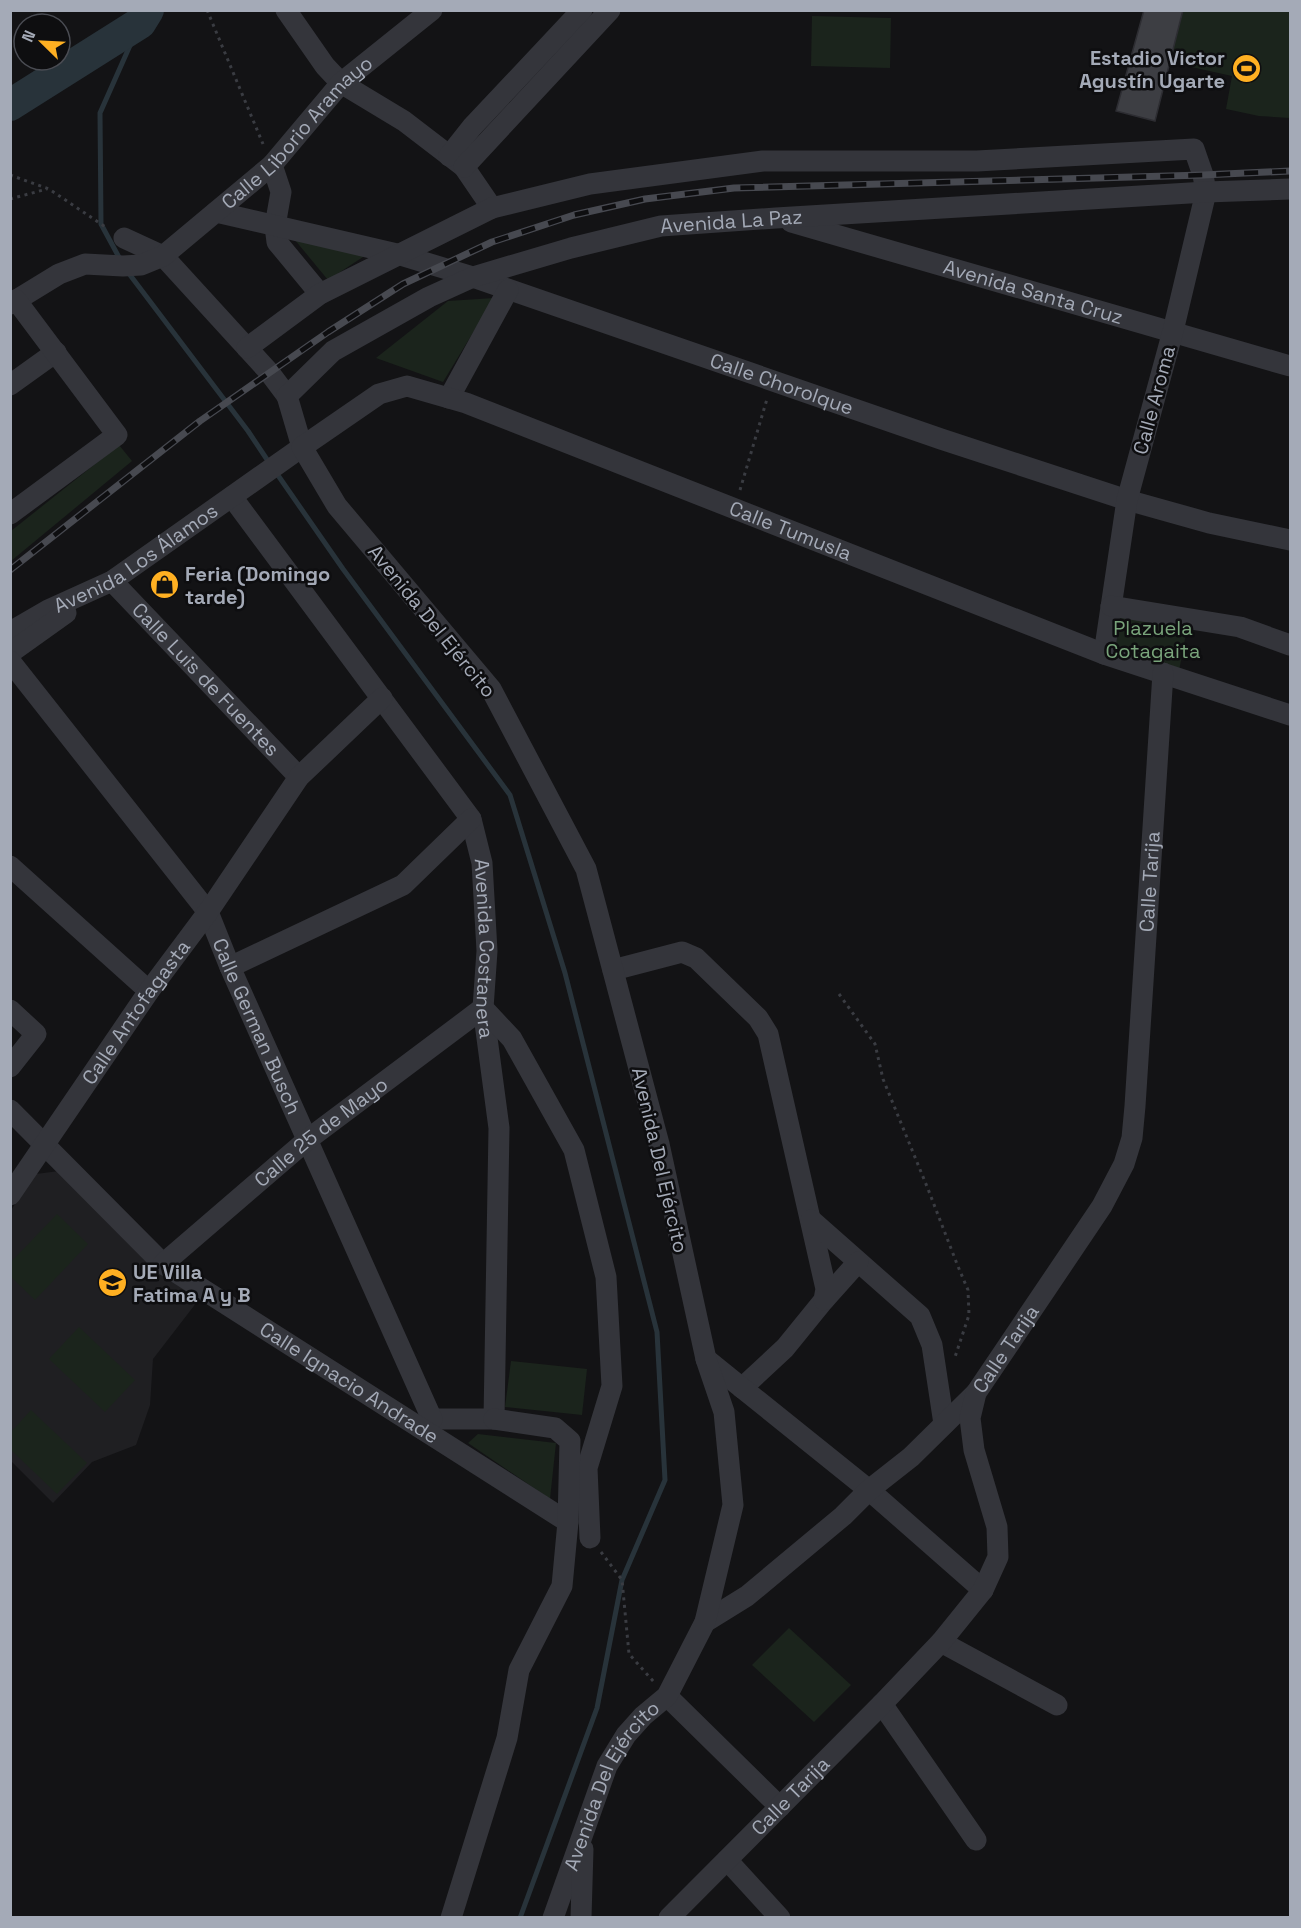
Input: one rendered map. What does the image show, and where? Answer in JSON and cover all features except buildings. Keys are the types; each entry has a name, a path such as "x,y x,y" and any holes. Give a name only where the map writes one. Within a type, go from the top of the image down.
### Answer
{"street":[{"path":"247,348 320,294 492,208 456,162 404,121 341,83 325,66 286,10"},
{"name":"Calle Liborio Aramayo","path":"163,256 272,165 341,83 432,10"},
{"path":"456,162 472,127 582,10"},
{"path":"456,162 610,10"},
{"name":"Calle Aroma","path":"492,208 590,184 763,161 977,161 1194,149 1206,192 1173,331 1127,500 1104,654"},
{"path":"272,165 281,192 275,226 277,242 320,294"},
{"name":"Avenida La Paz","path":"287,396 333,351 429,297 473,277 571,248 661,226 1206,192 1290,189"},
{"name":"Calle Chorolque","path":"216,212 397,254 473,277 772,381 1127,500 1209,523 1290,540"},
{"name":"Avenida Santa Cruz","path":"776,218 1290,366"},
{"path":"124,238 163,256 269,372 287,396 294,453"},
{"path":"10,514 117,435 56,352 13,302 59,274 85,264 141,265 163,256"},
{"path":"449,398 508,290"},
{"path":"10,385 56,352"},
{"name":"Calle Tumusla","path":"294,453 379,394 407,386 466,403 1104,654 1290,715"},
{"name":"Avenida Los Álamos","path":"10,632 48,610 112,581 294,453"},
{"name":"Avenida Del Ejército","path":"294,453 491,689 586,869 659,1144 706,1359 724,1412 733,1505 705,1622 667,1696 643,1716 626,1735 607,1766 553,1917"},
{"name":"Avenida Costanera","path":"232,497 471,819 482,863 487,951 483,1008 499,1128 494,1419"},
{"path":"10,653 112,581"},
{"name":"Calle Luis de Fuentes","path":"112,581 299,777"},
{"path":"1111,606 1240,627 1290,645"},
{"name":"Calle German Busch","path":"10,661 208,912 428,1425"},
{"name":"Calle Tarija","path":"669,1917 941,1642 983,1590 999,1557 997,1527 974,1450 970,1418 976,1393 1102,1206 1124,1164 1132,1138 1163,673"},
{"name":"Calle Antofagasta","path":"10,1195 149,991 208,912 299,777 382,698"},
{"path":"230,967 403,885 471,819"},
{"path":"10,866 149,991"},
{"path":"613,970 682,952 696,958 758,1018 768,1034 826,1289 824,1300"},
{"path":"483,1008 512,1040 574,1150 606,1277 612,1386 587,1468 590,1538"},
{"name":"Calle 25 de Mayo","path":"163,1264 307,1140 483,1008"},
{"path":"10,1010 36,1034 10,1067"},
{"name":"Calle Ignacio Andrade","path":"10,1110 163,1264 428,1425 568,1522"},
{"path":"811,1220 920,1316 932,1345 944,1424"},
{"path":"742,1388 785,1348 858,1262"},
{"path":"706,1359 868,1490 983,1590"},
{"path":"705,1622 747,1596 843,1516 868,1490 911,1457 976,1393"},
{"path":"428,1425 494,1419 555,1428 570,1441 568,1522 562,1586 519,1670 507,1738 451,1917"},
{"path":"941,1642 1057,1705"},
{"path":"667,1696 780,1807"},
{"path":"882,1704 976,1840"},
{"path":"580,1917 584,1829"},
{"path":"727,1860 780,1917"}],"path":[{"path":"207,10 272,165"},
{"path":"10,175 49,189 124,238"},
{"path":"10,199 49,189"},
{"path":"735,509 772,381"},
{"path":"839,994 875,1044 883,1079 969,1290 969,1315 951,1367"},
{"path":"590,1538 622,1580 629,1654 667,1696"}],"shaded area":[{"path":"59,1171 200,1298 153,1359 150,1405 136,1445 92,1462 53,1503 11,1461 11,1210 36,1174"}],"green space":[{"name":"Estadio Victor Agustín Ugarte","path":"1183,11 1290,11 1290,118 1259,116 1226,109 1232,76 1169,62"},
{"path":"812,16 891,18 890,68 811,66"},
{"path":"295,240 366,255 328,280"},
{"path":"494,298 443,382 376,358 448,301"},
{"path":"119,445 132,461 11,561 11,531"},
{"name":"Plazuela Cotagaita","path":"1114,612 1188,623 1179,671 1110,651"},
{"path":"57,1214 88,1244 35,1300 11,1277 11,1262"},
{"path":"79,1327 135,1380 105,1412 49,1359"},
{"path":"511,1361 587,1369 582,1415 505,1407"},
{"path":"31,1410 87,1463 57,1494 11,1450 11,1432"},
{"path":"478,1434 556,1443 550,1499 468,1443"},
{"path":"789,1628 851,1685 814,1722 752,1665"}],"waterway":[{"path":"10,105 140,23 148,10"},
{"path":"121,261 101,224 100,113 140,23"},
{"path":"127,271 248,431 270,464"},
{"path":"275,471 343,569 510,795 565,973 657,1332 665,1480 622,1580 597,1708 520,1918"}],"railway":[{"path":"10,570 200,421 328,332 403,284 492,242 574,215 645,199 734,188 1290,171"}],"place":[{"name":"Estadio Victor Agustín Ugarte","path":"1246,69"},
{"name":"Feria (Domingo tarde)","path":"164,585"},
{"name":"UE Villa Fatima A y B","path":"112,1283"}]}
